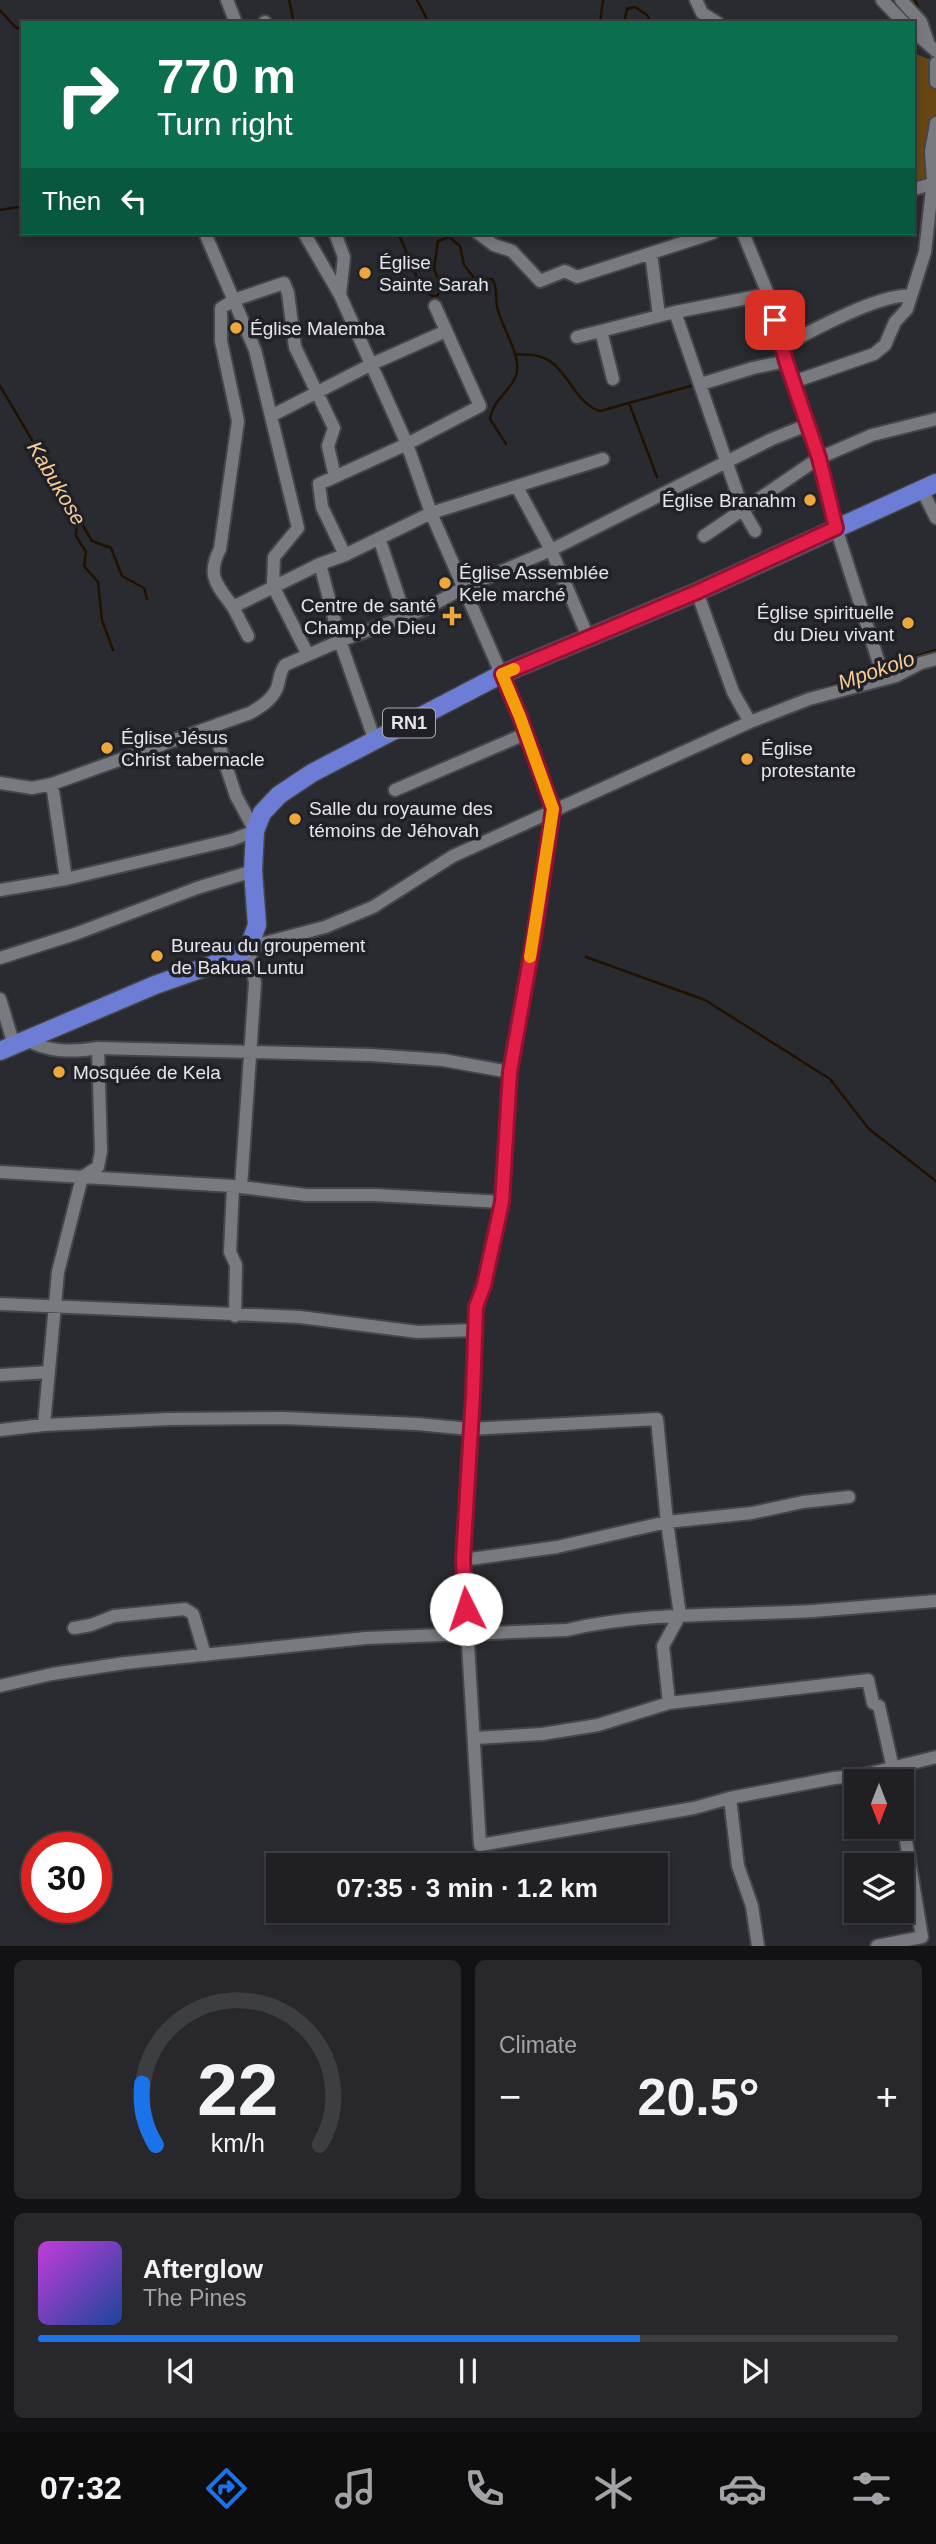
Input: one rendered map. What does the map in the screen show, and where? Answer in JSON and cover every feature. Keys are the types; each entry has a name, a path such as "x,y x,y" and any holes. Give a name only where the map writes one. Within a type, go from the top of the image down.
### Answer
{"highway":[{"name":"RN1","path":"248,947 257,925 253,871 255,831 262,813 279,795 312,773 502,674 697,592 929,486"},
{"path":"13,1045 155,985 229,959 248,947"}],"street":[{"path":"227,0 235,21"},
{"path":"696,0 702,13 715,21"},
{"path":"882,0 902,21"},
{"path":"901,0 921,22 933,48"},
{"path":"915,33 933,48"},
{"path":"936,64 936,82"},
{"path":"793,382 874,354 885,345 895,322 907,309 925,252 934,181 931,152 936,123"},
{"path":"915,189 934,181"},
{"path":"206,235 255,350 298,528 274,557 273,586 307,655"},
{"path":"305,235 340,295 407,444 431,513 502,674 553,809 510,1072 502,1202 484,1285 476,1307 463,1560 480,1845 694,1808 730,1798 863,1775 936,1757"},
{"path":"336,235 344,257 340,295"},
{"path":"481,235 494,245 512,251 540,281 565,271 577,277 704,235"},
{"path":"744,235 768,295 786,361 819,458 836,528 882,671"},
{"path":"651,253 659,316"},
{"path":"248,636 233,607 214,581 213,563 220,549 238,421 221,341 221,308 234,300 284,283 288,293 295,347 334,428 328,446 335,477"},
{"path":"577,337 675,312 768,295"},
{"path":"783,346 818,327 871,306 903,295 911,296"},
{"path":"345,555 322,507 319,484 407,444 480,406 435,306"},
{"path":"675,312 743,510 755,531"},
{"path":"271,416 446,331"},
{"path":"601,331 614,379"},
{"path":"701,384 786,361"},
{"path":"704,536 819,458 872,435 936,419"},
{"path":"0,783 32,788 52,784 259,708 272,697 278,686 279,672 285,665 340,640 428,608 463,588 551,550 807,425"},
{"path":"233,607 431,513 603,459"},
{"path":"929,486 936,518"},
{"path":"517,487 551,550 588,637"},
{"path":"379,538 405,616"},
{"path":"320,564 340,640 375,741"},
{"path":"697,592 733,692 750,722"},
{"path":"235,1316 236,1265 230,1252 256,982 248,947 325,927 373,907 453,856 750,722 882,671 936,659"},
{"path":"0,890 66,879 231,841 255,831 236,796 212,727"},
{"path":"395,790 525,734"},
{"path":"52,784 66,879"},
{"path":"0,958 75,934 197,888 253,871"},
{"path":"0,999 13,1045 61,1051 98,1048 370,1055 443,1060 510,1072"},
{"path":"44,1425 58,1272 82,1177 98,1167 101,1151 98,1048"},
{"path":"0,1172 237,1187 306,1195 375,1195 502,1202"},
{"path":"0,1304 300,1317 418,1332 475,1330"},
{"path":"0,1375 49,1372"},
{"path":"0,1430 44,1425 169,1419 283,1418 404,1423 470,1429 657,1419 680,1615 663,1646 669,1703"},
{"path":"463,1560 570,1545 667,1522 752,1513 803,1502 849,1497"},
{"path":"0,1686 73,1670 366,1638 567,1630 594,1623 680,1615 814,1611 936,1601"},
{"path":"74,1629 114,1616 185,1609 193,1614 205,1655"},
{"path":"475,1738 542,1734 598,1725 669,1703 868,1679 873,1703 879,1706 892,1767"},
{"path":"730,1798 738,1866 752,1906 758,1945"},
{"path":"877,1945 922,1937 906,1839"}],"shaded area":[{"path":"915,53 936,65 936,124 928,182 915,186"}],"waterway":[{"path":"289,0 294,21"},
{"path":"417,0 428,21"},
{"path":"600,21 603,0"},
{"path":"915,0 918,7"},
{"path":"624,21 627,9 635,7 647,15 650,21"},
{"path":"0,10 15,27 21,29"},
{"path":"0,210 18,207 21,210"},
{"path":"398,235 422,290 432,296 438,295 441,286 434,269 438,241 449,237 460,246 464,265 475,279 492,279 494,282 499,314 517,362 515,378 494,406 490,419 506,444"},
{"path":"515,354 535,355 548,360 583,400 600,411 694,385"},
{"name":"Kabukose","path":"0,386 92,541 111,548 122,576 144,588 147,599"},
{"path":"629,403 657,477"},
{"path":"77,516 76,536 86,552 84,566 98,582 102,620 113,650"},
{"name":"Mpokolo","path":"885,666 936,650"},
{"name":"Mpokolo","path":"819,690 876,669"},
{"path":"586,957 705,1000 830,1079 869,1129 936,1181"}],"slow traffic":[{"path":"514,669 502,674 553,809 530,957"}],"place":[{"name":"Église Sainte Sarah","path":"365,273"},
{"name":"Église Malemba","path":"236,328"},
{"name":"Église Branahm","path":"810,500"},
{"name":"Église Assemblée Kele marché","path":"445,583"},
{"name":"Centre de santé Champ de Dieu","path":"452,616"},
{"name":"Église spirituelle du Dieu vivant","path":"908,623"},
{"name":"Église Jésus Christ tabernacle","path":"107,748"},
{"name":"Église protestante","path":"747,759"},
{"name":"Salle du royaume des témoins de Jéhovah","path":"295,819"},
{"name":"Bureau du groupement de Bakua Luntu","path":"157,956"},
{"name":"Mosquée de Kela","path":"59,1072"}],"route":[{"path":"466,1609 463,1560 476,1307 484,1285 502,1202 510,1072 553,809 502,674 697,592 836,528 819,458 775,320"}]}
